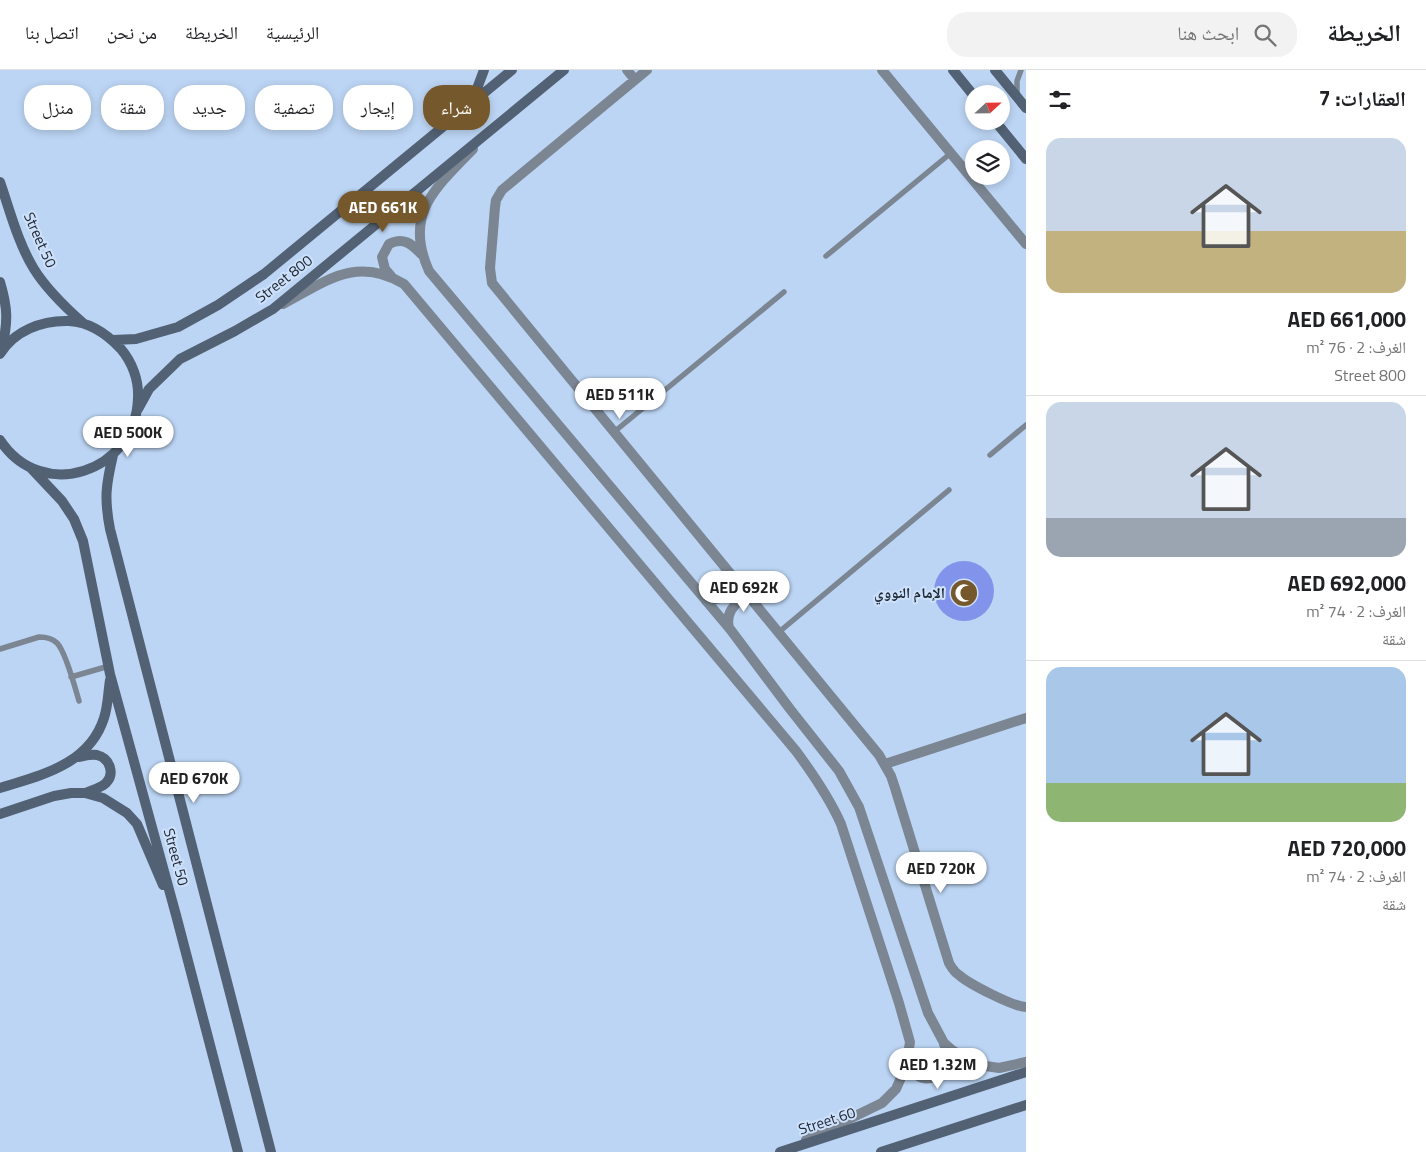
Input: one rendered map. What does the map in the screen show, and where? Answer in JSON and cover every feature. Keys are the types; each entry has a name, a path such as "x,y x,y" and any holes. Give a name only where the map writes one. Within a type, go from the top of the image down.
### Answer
{"main road":[{"path":"479,85 484,70"},
{"name":"Street 800","path":"490,88 512,70"},
{"name":"Street 800","path":"138,409 148,389 180,359 235,332 273,309 564,70"},
{"path":"953,70 965,85"},
{"path":"995,70 1026,108"},
{"name":"Street 800","path":"113,340 136,339 178,327 218,304 264,274 439,130"},
{"path":"1002,130 1026,159"},
{"name":"Street 50","path":"0,182 33,267 51,292 84,324"},
{"path":"0,282 6,301 7,314 1,353"},
{"path":"0,440 16,458 30,467 55,474 80,472 103,463 125,442 133,426 138,409 138,390 134,371 125,354 113,340 99,330 84,324 58,321 32,327 10,342 1,353"},
{"name":"Street 50","path":"113,455 106,484 105,505 110,528 271,1152"},
{"name":"Street 50","path":"30,467 62,501 74,519 83,541 110,670 238,1152"},
{"path":"0,788 62,767 77,757 94,740 104,719 110,670"},
{"path":"77,757 100,756 106,760 110,767 110,775 107,782 101,787 85,793"},
{"path":"0,814 54,796 71,793 85,793 103,798 127,813 137,824 176,914"},
{"name":"Street 60","path":"780,1152 1026,1072"},
{"path":"881,1152 1026,1105"}],"street":[{"path":"627,70 635,80"},
{"path":"646,70 502,190 496,200 495,207 490,278 495,288 873,746 885,764 895,788 952,968 964,978 1014,1005 1026,1007"},
{"path":"882,70 1026,244"},
{"path":"487,134 432,194 422,211 419,242 429,271 730,629 839,771 859,807 928,1013 944,1043 948,1060 946,1067 932,1078 919,1076 914,1072 908,1053"},
{"path":"423,257 409,242 401,240 389,244 382,257 385,269 414,294 796,751 814,775 841,824 908,1031 910,1042 908,1060 896,1089 882,1103 780,1152"},
{"path":"273,309 342,273 367,271 391,276"},
{"path":"706,601 724,596 739,584"},
{"path":"730,629 728,620 730,610 747,594"},
{"path":"885,764 1026,718"},
{"path":"944,1043 963,1057 979,1065 1000,1068 1026,1062"}],"lane":[{"path":"1017,96 1021,70"},
{"path":"826,256 951,153"},
{"path":"614,432 784,292"},
{"path":"990,455 1026,425"},
{"path":"779,632 948,490"},
{"path":"0,649 39,637 50,638 61,648 79,702"},
{"path":"71,677 110,670"}],"building":[{"name":"الإمام النووي","path":"958,561 970,561 981,566 989,574 994,585 992,603 981,616 970,621 958,621 947,616 939,608 934,597 934,585 939,574 947,566"}],"place":[{"name":"الإمام النووي","path":"964,593"}]}
